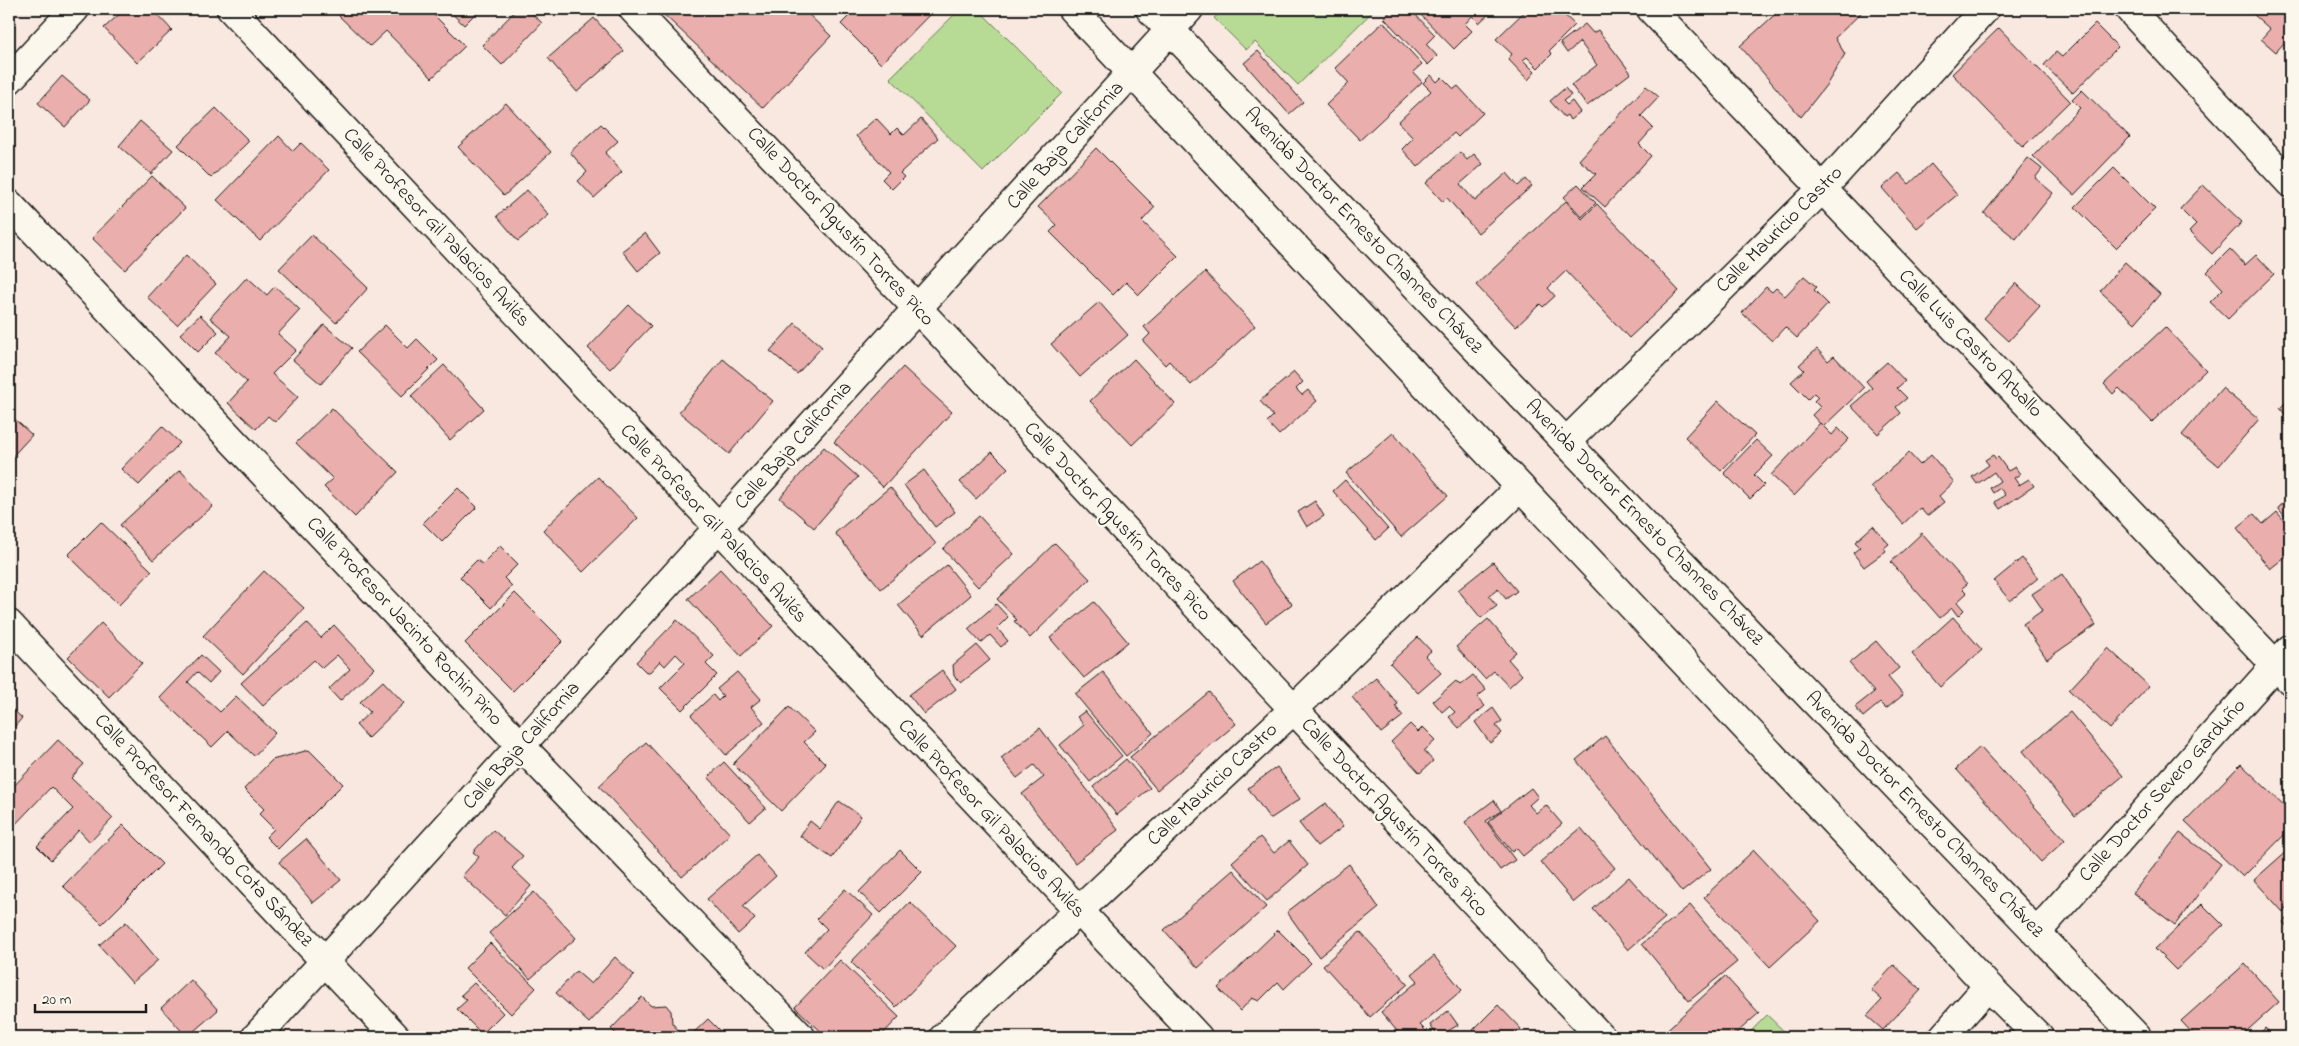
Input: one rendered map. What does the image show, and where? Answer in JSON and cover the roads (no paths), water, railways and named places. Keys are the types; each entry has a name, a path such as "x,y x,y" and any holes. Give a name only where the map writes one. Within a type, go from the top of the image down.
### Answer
{"street":[{"path":"9,80 75,9"},
{"name":"Calle Profesor Gil Palacios Avilés","path":"231,9 718,530 1198,1037"},
{"name":"Calle Doctor Agustín Torres Pico","path":"633,9 918,309 1601,1037"},
{"path":"1072,9 1988,986 2038,1037"},
{"name":"Avenida Doctor Ernesto Channes Chávez","path":"1150,9 2138,1037"},
{"name":"Calle Baja California","path":"256,1037 1189,9"},
{"name":"Calle Luis Castro Arballo","path":"1651,9 1822,189 2285,665"},
{"name":"Calle Mauricio Castro","path":"1566,442 1822,189 1985,9"},
{"path":"2129,9 2290,183"},
{"name":"Calle Profesor Jacinto Rochin Pino","path":"9,204 521,746 801,1037"},
{"name":"Calle Mauricio Castro","path":"944,1037 1293,710 1520,486"},
{"name":"Calle Profesor Fernando Cota Sández","path":"9,624 396,1037"},
{"name":"Calle Doctor Severo Garduño","path":"2036,933 2285,665"},
{"path":"1943,1037 1988,986"}]}
